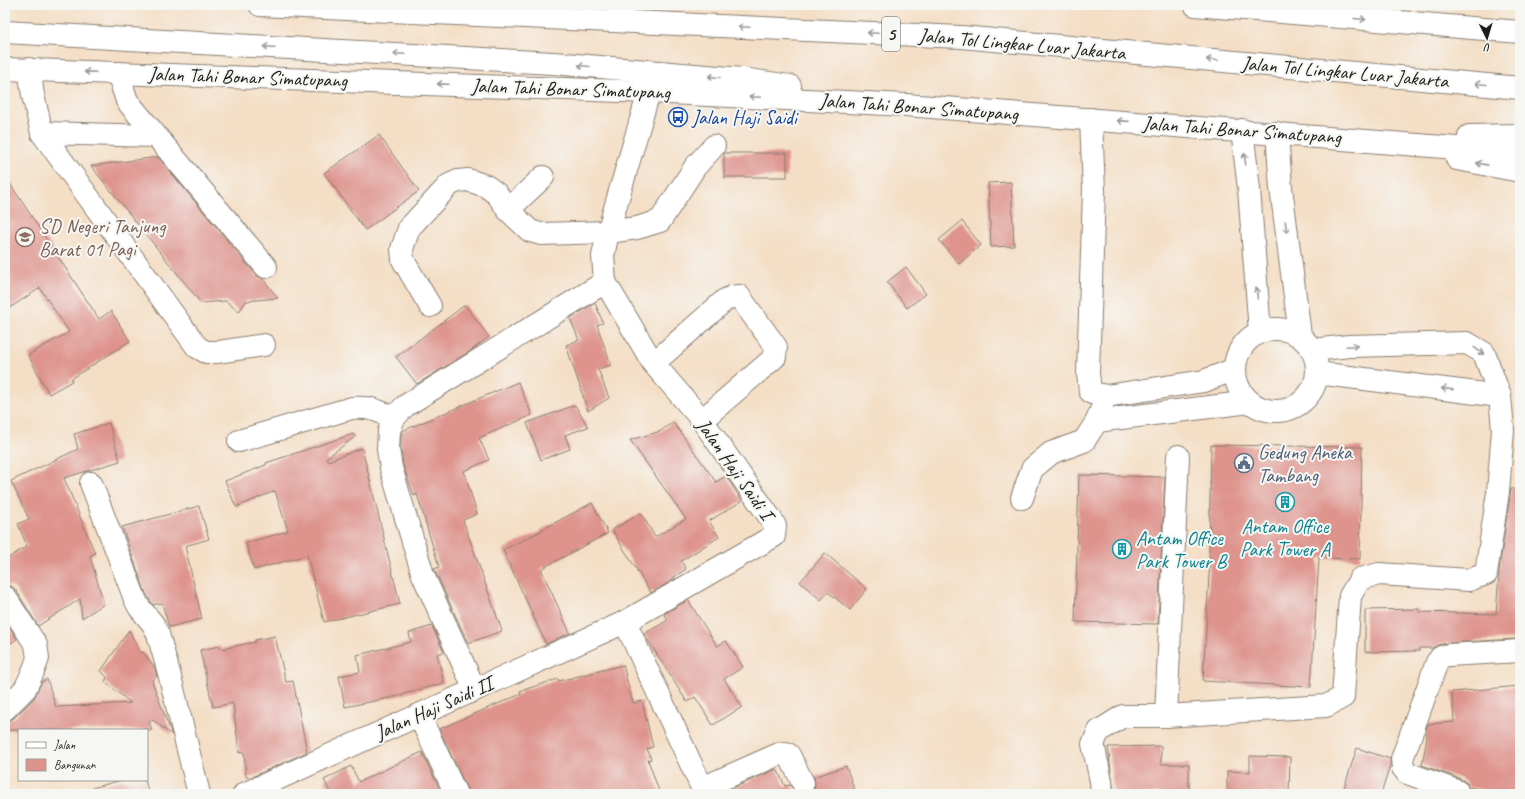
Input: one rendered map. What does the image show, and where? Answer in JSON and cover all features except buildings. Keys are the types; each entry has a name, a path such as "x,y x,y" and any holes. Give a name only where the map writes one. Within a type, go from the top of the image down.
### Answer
{"main road":[{"name":"Jalan Tol Lingkar Luar Jakarta","path":"260,5 961,37 1520,88"},
{"path":"1195,5 1520,32"},
{"path":"5,32 553,63 742,79 808,88 906,105"},
{"name":"Jalan Tahi Bonar Simatupang","path":"5,69 649,92 906,105 1358,139 1520,153"},
{"path":"29,70 42,133 197,348 206,352 218,352 264,345"},
{"path":"118,73 126,101 266,267"},
{"path":"475,690 423,575 391,468 388,449 389,431 394,418 405,406 605,282 603,256 608,232 649,92"},
{"path":"1090,119 1094,191 1088,373 1090,391 1092,393 1106,396 1204,381 1235,369"},
{"path":"1242,130 1249,189 1260,332"},
{"path":"42,133 155,136"},
{"path":"1102,794 1101,782 1092,744 1099,731 1123,716 1166,716 1326,706 1343,697 1350,596 1360,579 1379,574 1469,580 1486,574 1498,492 1503,430 1500,396 1484,353 1467,343 1349,346 1306,343 1287,330 1273,328 1260,332 1247,341 1238,354 1235,369 1238,387 1250,402 1267,411 1286,410 1303,402 1315,387 1317,373 1306,343 1281,188 1276,133"},
{"path":"1358,139 1520,135"},
{"path":"1358,139 1520,172"},
{"path":"430,306 403,260 402,249 409,228 449,185 458,181 468,180 486,186 497,194 508,210 530,230 541,234 608,232 637,228 660,221 695,166 714,146"},
{"path":"508,210 543,177"},
{"name":"Jalan Haji Saidi I","path":"605,282 653,363 702,420 771,518 775,526 774,536 625,622"},
{"path":"653,363 725,300 739,296 776,347 775,357 702,420"},
{"path":"1317,373 1500,396"},
{"path":"1150,415 1151,389"},
{"path":"1022,498 1032,469 1051,453 1084,441 1097,421 1106,396"},
{"path":"1097,421 1250,402"},
{"path":"239,441 352,408 365,407 376,409 394,418"},
{"path":"1166,716 1178,456"},
{"path":"91,483 135,599 139,607 153,624 158,634 199,794"},
{"path":"5,597 36,645 38,658 33,672 24,689 5,710"},
{"path":"625,622 704,791 779,754 786,753 789,755 803,783"},
{"name":"Jalan Haji Saidi II","path":"250,793 625,622"},
{"path":"1456,794 1457,791 1407,773 1403,768 1402,759 1437,662 1441,657 1448,655 1520,651"},
{"path":"419,715 456,794"}],"place":[{"name":"Jalan Haji Saidi","path":"678,117"},
{"name":"SD Negeri Tanjung Barat 01 Pagi","path":"25,237"},
{"name":"Gedung Aneka Tambang","path":"1244,463"},
{"name":"Antam Office Park Tower A","path":"1285,502"},
{"name":"Antam Office Park Tower B","path":"1122,549"}]}
